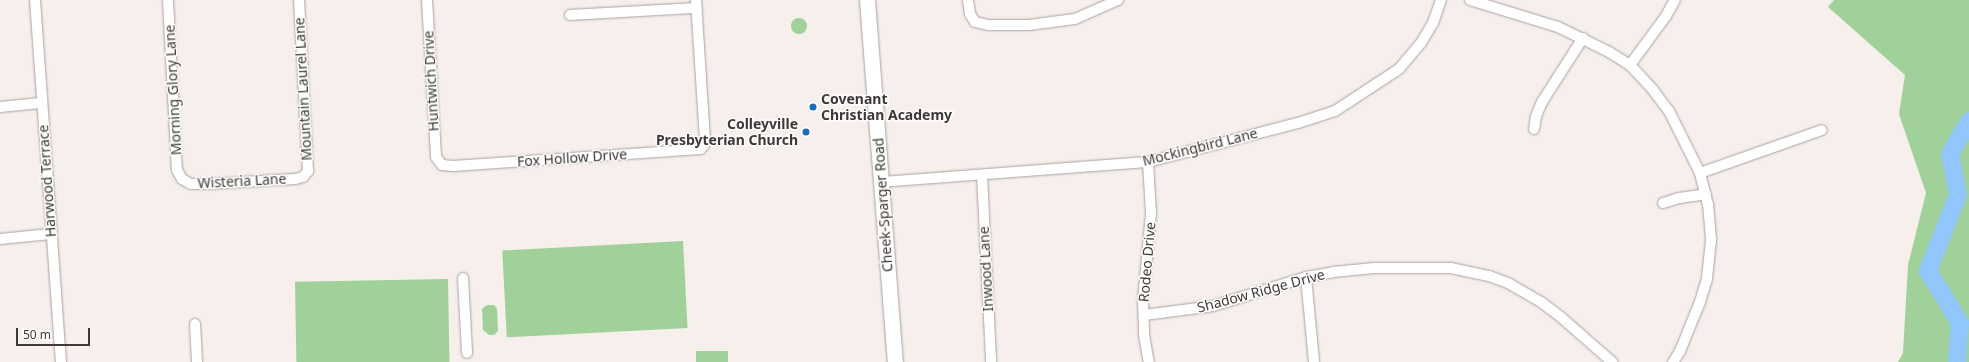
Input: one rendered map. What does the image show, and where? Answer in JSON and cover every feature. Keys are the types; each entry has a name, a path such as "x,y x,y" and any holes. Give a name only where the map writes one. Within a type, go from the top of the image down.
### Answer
{"main road":[{"name":"Cheek-Sparger Road","path":"867,0 895,362"}],"street":[{"name":"Harwood Terrace","path":"35,0 41,103 61,362"},
{"name":"Morning Glory Lane","path":"168,0 177,170 182,179"},
{"name":"Mountain Laurel Lane","path":"299,0 308,171 303,177"},
{"name":"Huntwich Drive","path":"427,0 436,157 439,162"},
{"path":"968,0 970,14 975,22 988,25 1030,25 1058,22 1075,18 1118,0"},
{"name":"Mockingbird Lane","path":"881,182 1148,162 1298,123 1335,111 1399,68 1421,43 1433,23 1441,0"},
{"path":"1470,0 1558,27 1583,38 1630,65 1653,90 1669,111 1700,173 1706,194 1711,240 1707,279 1690,329 1673,362"},
{"path":"1630,65 1666,16 1675,0"},
{"path":"570,15 696,4"},
{"name":"Fox Hollow Drive","path":"439,162 442,165 453,166 700,149 704,145 696,4"},
{"path":"1534,129 1536,116 1542,102 1583,38"},
{"path":"0,107 41,103"},
{"path":"1700,173 1822,130"},
{"name":"Rodeo Drive","path":"1148,162 1151,213 1144,335 1149,362"},
{"name":"Inwood Lane","path":"982,175 990,362"},
{"name":"Wisteria Lane","path":"182,179 191,184 208,184 303,177"},
{"path":"1663,203 1679,198 1706,194"},
{"path":"0,239 51,234"},
{"name":"Shadow Ridge Drive","path":"1144,315 1213,306 1306,278 1333,272 1374,268 1451,268 1483,274 1508,283 1541,302 1562,318 1612,362"},
{"path":"463,278 467,353"},
{"path":"1306,278 1314,362"},
{"path":"195,324 197,362"}],"green space":[{"path":"1834,0 1969,0 1969,362 1898,362 1903,353 1908,265 1926,193 1899,114 1905,75 1828,7"},
{"path":"799,18 805,20 807,26 805,32 799,34 793,32 791,26 793,20"},
{"path":"683,241 688,328 507,337 502,250"},
{"path":"448,279 449,362 296,362 295,282"},
{"path":"487,305 494,305 497,309 498,331 494,335 489,335 483,330 482,309"},
{"path":"696,351 728,351 728,362 696,362"}],"waterway":[{"path":"1957,362 1960,323 1928,271 1958,195 1950,154 1969,121"}],"place":[{"name":"Covenant Christian Academy","path":"813,107"},
{"name":"Colleyville Presbyterian Church","path":"806,132"}]}
